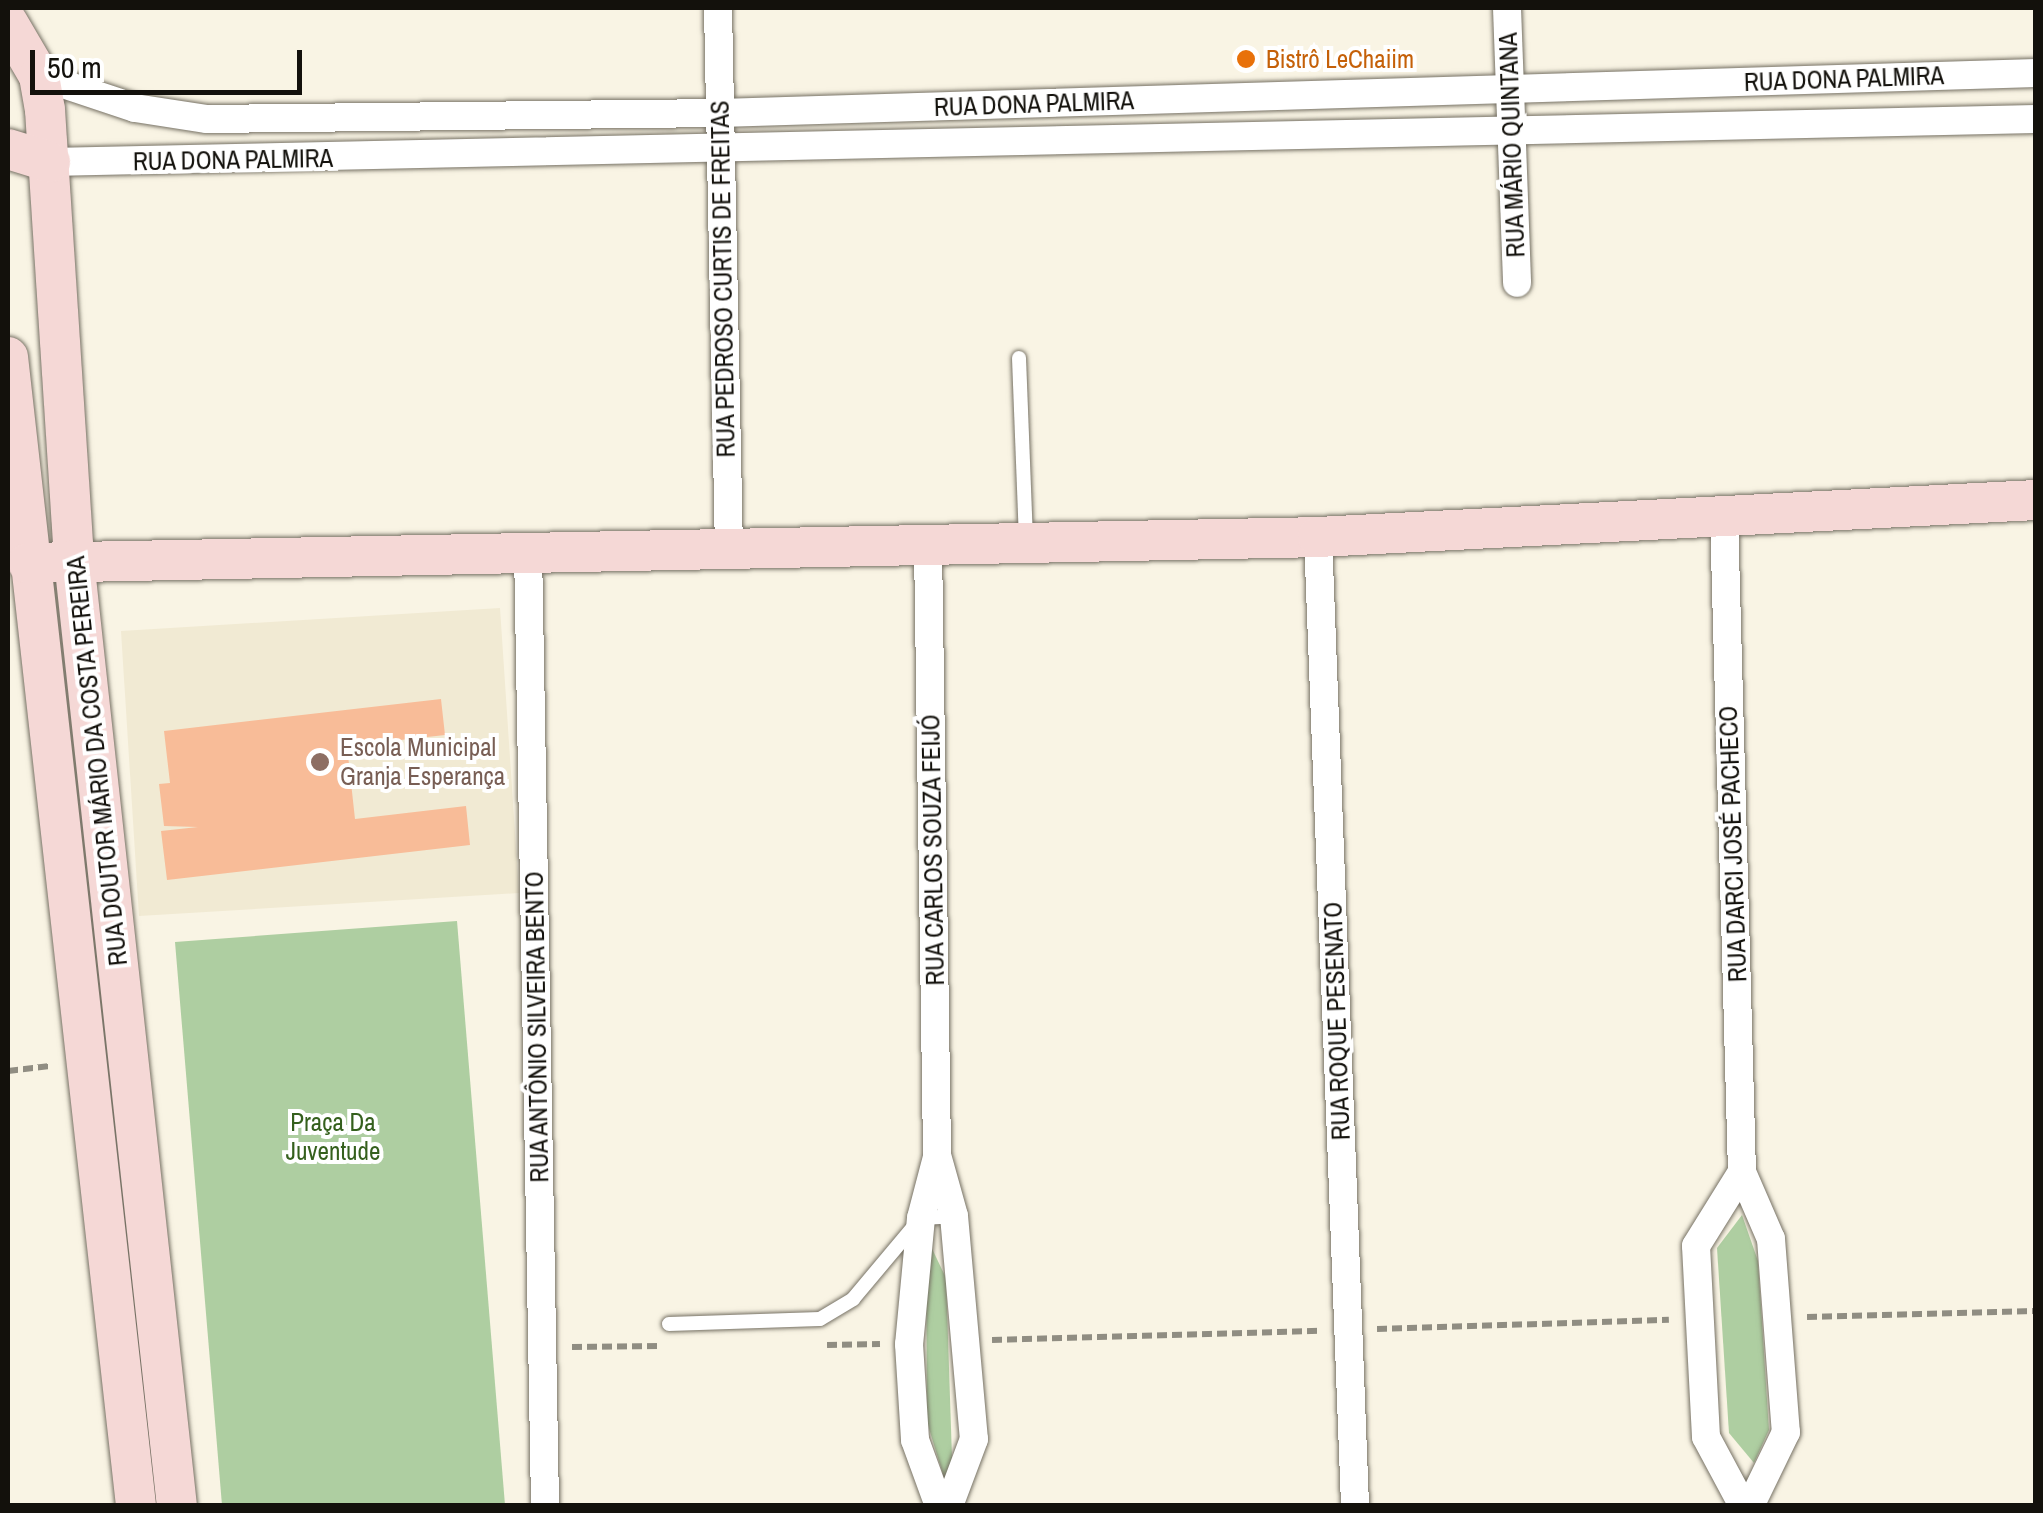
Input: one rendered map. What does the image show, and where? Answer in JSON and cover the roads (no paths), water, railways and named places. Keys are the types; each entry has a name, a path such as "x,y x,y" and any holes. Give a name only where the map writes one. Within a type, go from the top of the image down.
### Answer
{"main road":[{"name":"RUA DOUTOR MÁRIO DA COSTA PEREIRA","path":"8,23 39,76 50,162 74,560 177,1506"},
{"path":"8,148 50,162"},
{"name":"RUA DOUTOR MÁRIO DA COSTA PEREIRA","path":"8,357 136,1506"},
{"path":"28,563 528,549 729,552 1318,537 2036,500"}],"street":[{"name":"RUA PEDROSO CURTIS DE FREITAS","path":"718,8 729,552"},
{"name":"RUA MÁRIO QUINTANA","path":"1507,8 1517,282"},
{"name":"RUA DONA PALMIRA","path":"39,76 135,108 208,119 720,113 2036,73"},
{"name":"RUA DONA PALMIRA","path":"50,162 2036,119"},
{"name":"RUA DARCI JOSÉ PACHECO","path":"1724,516 1742,1172 1771,1239 1786,1432 1747,1506"},
{"name":"RUA ROQUE PESENATO","path":"1318,537 1355,1506"},
{"name":"RUA CARLOS SOUZA FEIJÓ","path":"928,546 937,1155 954,1216 969,1341 974,1439 949,1506"},
{"name":"RUA ANTÔNIO SILVEIRA BENTO","path":"528,549 545,1506"},
{"name":"RUA CARLOS SOUZA FEIJÓ","path":"937,1155 920,1218 910,1344 915,1440 938,1506"},
{"name":"RUA DARCI JOSÉ PACHECO","path":"1742,1172 1696,1246 1697,1319 1706,1437 1747,1506"}],"lane":[{"path":"1018,358 1026,543"},
{"path":"669,1324 820,1319 853,1299 920,1218 954,1216"}],"place":[{"name":"Bistrô LeChaiim","path":"1246,59"},
{"name":"Escola Municipal Granja Esperança","path":"320,762"}],"park label":[{"name":"Praça Da Juventude","path":"333,1138"}]}
